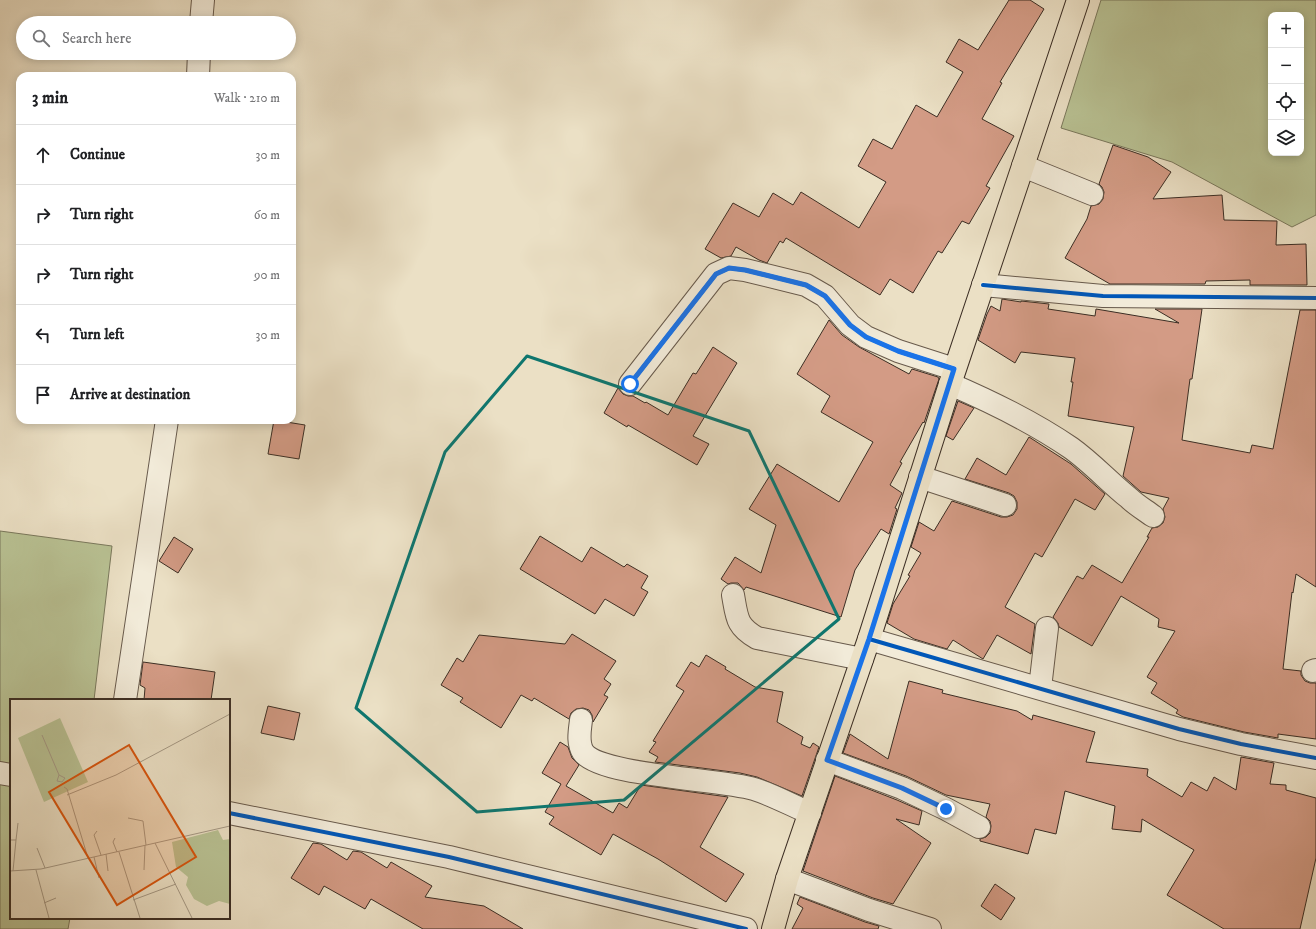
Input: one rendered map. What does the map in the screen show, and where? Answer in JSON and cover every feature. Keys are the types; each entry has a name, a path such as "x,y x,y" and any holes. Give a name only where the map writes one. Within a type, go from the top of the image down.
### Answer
{"main road":[{"path":"773,929 787,879 865,649 952,377 1078,0"}],"street":[{"path":"202,16 203,0"},
{"path":"198,72 199,60"},
{"path":"1023,166 1092,194"},
{"path":"630,384 716,274 729,268 745,270 806,285 825,296 850,325 866,337 952,377 987,400 1047,432 1072,449 1129,498 1153,516"},
{"path":"983,284 1103,296 1316,298"},
{"path":"125,699 166,424"},
{"path":"920,477 1005,505"},
{"path":"733,595 737,619 746,632 757,638 865,649 1040,688 1179,729 1241,744 1316,758"},
{"path":"1040,688 1047,628"},
{"path":"581,720 579,742 583,753 597,762 648,774 753,789 810,813"},
{"path":"827,760 902,788 979,827"},
{"path":"0,773 10,775"},
{"path":"230,813 449,857 746,929"},
{"path":"787,879 869,910 930,929"}],"highlighted area":[{"path":"527,356 749,431 839,619 624,800 477,812 356,708 445,452"}],"green space":[{"path":"1101,0 1316,0 1316,215 1292,227 1172,162 1061,128"},
{"path":"0,531 112,546 94,699 10,699 10,919 70,919 68,929 0,929"}],"building":[{"path":"1009,0 1030,0 1044,9 1000,82 1002,83 982,119 1014,136 986,186 990,188 969,224 962,221 942,253 938,251 913,293 890,279 880,295 786,238 783,243 780,241 767,263 736,247 731,256 721,258 705,249 733,203 759,217 773,193 793,205 801,192 859,228 886,182 858,166 873,139 892,149 916,105 937,117 963,72 946,62 959,39 978,50"},
{"path":"1113,145 1148,157 1171,172 1153,199 1222,195 1224,220 1277,221 1276,245 1306,244 1307,285 1250,285 1250,280 1206,281 1205,284 1110,284 1065,258 1087,219 1091,206 1099,204 1103,199 1104,192 1099,184"},
{"path":"1002,299 1049,304 1048,309 1095,316 1096,309 1179,323 1155,309 1202,309 1192,379 1190,379 1182,440 1250,453 1252,445 1273,449 1300,310 1316,310 1316,587 1296,574 1293,593 1292,592 1283,669 1301,671 1301,675 1305,681 1316,683 1316,739 1278,734 1278,738 1244,732 1183,717 1176,713 1178,710 1151,693 1157,683 1147,677 1175,631 1158,627 1159,619 1121,596 1092,646 1059,627 1058,623 1053,617 1077,576 1083,579 1092,565 1122,583 1149,537 1147,537 1152,528 1158,527 1163,523 1165,517 1163,509 1169,498 1141,492 1123,476 1134,427 1068,416 1075,358 1021,352 1015,363 978,340 991,306 1000,311"},
{"path":"829,320 842,335 859,347 909,374 912,369 938,377 939,379 924,423 923,422 900,462 902,463 890,485 902,493 895,508 897,509 889,534 881,529 855,570 841,617 746,587 744,590 738,583 728,584 721,579 735,557 761,573 776,525 749,509 777,464 839,502 873,442 821,412 830,396 797,374"},
{"path":"713,347 737,363 693,436 709,444 697,465 628,425 627,427 604,413 618,388 623,394 633,396 645,403 646,402 668,415 693,373 696,374"},
{"path":"958,401 974,408 953,440 946,436"},
{"path":"273,424 305,425 299,459 268,454"},
{"path":"1029,437 1071,464 1105,494 1095,510 1075,499 1042,557 1035,553 1005,607 1035,624 1031,654 997,635 983,659 953,640 947,649 914,639 887,623 893,604 910,576 908,575 921,553 911,547 919,522 934,531 952,501 1001,517 1013,515 1017,509 1017,502 1014,496 965,479 977,458 1006,475"},
{"path":"540,536 582,562 591,547 624,567 627,564 648,576 641,588 648,592 634,616 605,599 595,614 520,569"},
{"path":"174,537 193,549 178,573 159,561"},
{"path":"572,634 616,661 604,679 611,684 604,695 608,697 593,722 592,715 589,710 583,708 576,709 571,713 569,719 534,698 532,701 521,695 501,728 460,702 463,698 441,685 457,658 463,662 479,635 565,644"},
{"path":"706,655 726,667 725,669 755,687 783,692 777,722 803,737 801,744 810,748 813,743 819,747 802,796 757,777 740,773 655,762 658,757 649,752 656,742 653,741 684,691 676,686 691,662 699,667"},
{"path":"143,662 215,672 211,699 144,699 145,688 140,685"},
{"path":"909,681 943,690 942,693 1017,711 1032,720 1033,715 1095,732 1086,762 1148,769 1147,776 1182,797 1191,782 1207,791 1214,777 1236,790 1241,757 1274,763 1270,784 1286,785 1286,790 1316,798 1316,858 1300,929 1224,929 1167,895 1194,850 1142,819 1141,832 1112,829 1115,806 1065,791 1056,834 1035,829 1028,854 980,841 980,839 986,837 990,833 990,821 986,817 990,804 946,795 906,776 843,753 850,734 888,759"},
{"path":"268,706 300,713 294,740 261,733"},
{"path":"560,742 568,747 572,758 579,765 566,786 613,813 619,803 627,808 641,785 728,797 700,847 744,874 726,902 658,859 613,834 601,855 549,824 554,817 545,812 561,784 542,773"},
{"path":"835,776 922,811 919,825 896,819 931,843 893,904 873,898 803,871"},
{"path":"313,843 321,844 347,860 353,851 361,852 387,868 391,862 432,886 425,897 484,906 523,929 423,929 371,899 365,909 324,886 319,895 291,878"},
{"path":"995,884 1015,898 1001,920 981,906"},
{"path":"800,897 879,926 878,929 792,929 803,908 797,904"}],"cycle path":[{"path":"630,384 716,274 729,268 745,270 806,285 825,296 850,325 866,337 898,351 954,369"},
{"path":"983,285 1103,296 1316,298"},
{"path":"869,639 1179,729 1241,744 1316,758"},
{"path":"230,813 449,857 746,929"}],"route":[{"path":"630,384 716,274 729,268 745,270 806,285 825,296 850,325 866,337 898,351 954,369 869,639 827,760 902,788 946,809"}]}
